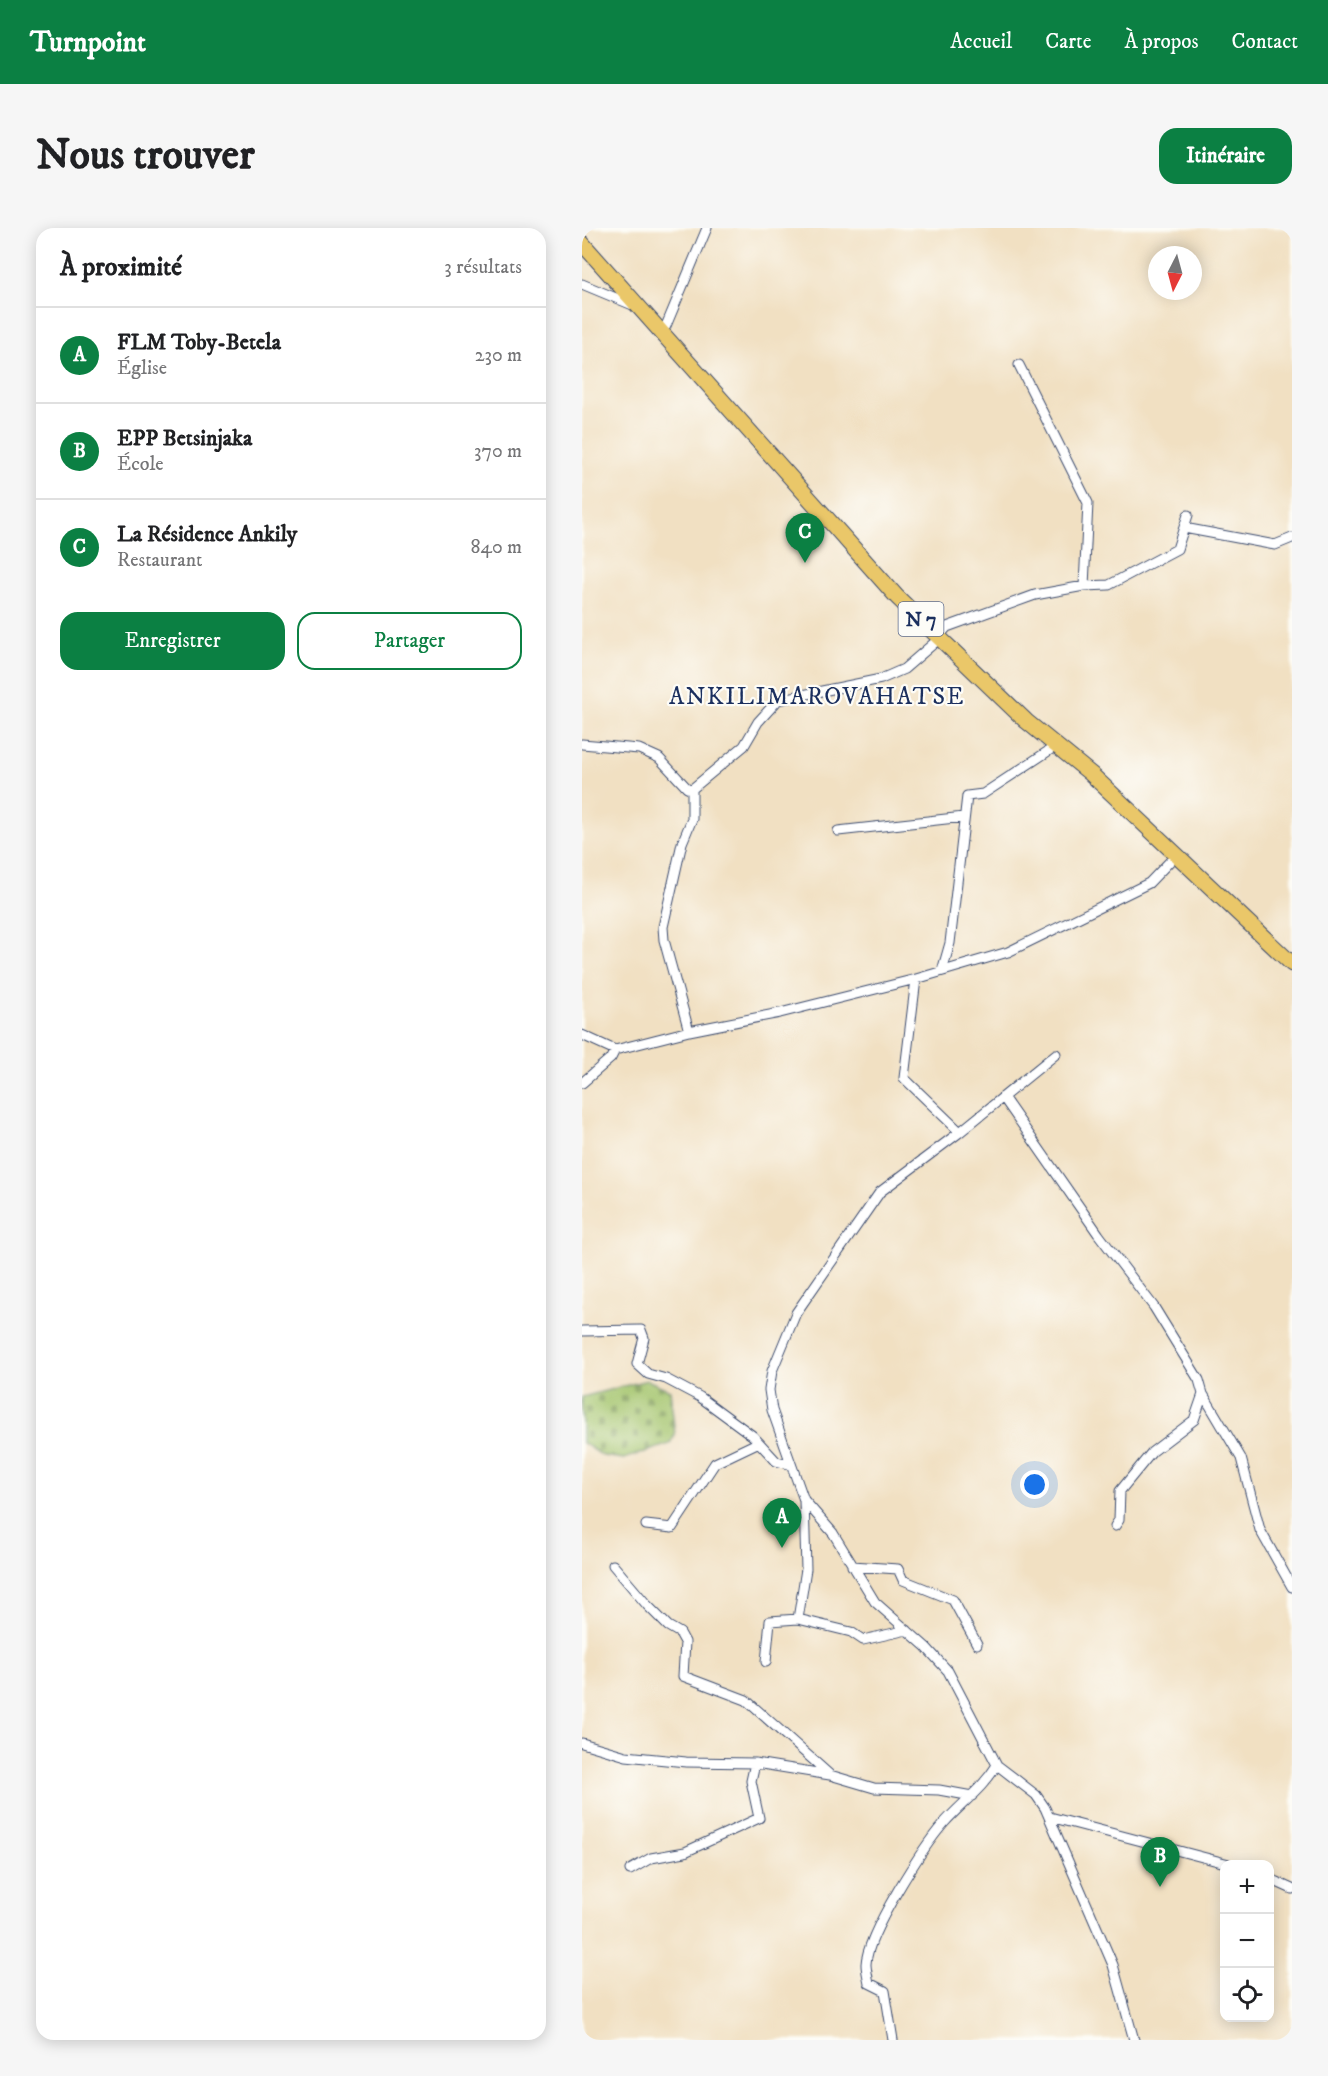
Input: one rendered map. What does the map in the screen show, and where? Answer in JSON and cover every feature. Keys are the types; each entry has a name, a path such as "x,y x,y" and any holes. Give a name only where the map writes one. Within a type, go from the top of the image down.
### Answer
{"main road":[{"name":"N 7","path":"582,243 897,597 1026,721 1091,774 1175,856 1292,964"}],"street":[{"path":"661,331 666,326 707,228"},
{"path":"582,284 639,308"},
{"path":"1018,365 1088,503 1084,586"},
{"path":"582,744 639,749 659,758 687,789 692,789 744,746 758,722 778,700 881,679 904,669 947,627 1035,595 1084,586 1108,585 1177,549 1188,515"},
{"path":"1184,528 1275,545 1292,538"},
{"path":"942,971 950,943 967,796 983,794 1056,746"},
{"path":"689,1031 669,960 663,927 682,843 692,819 692,789"},
{"path":"838,831 964,817"},
{"path":"582,1035 615,1050 689,1031 776,1014 916,979 1008,952 1149,883 1175,856"},
{"path":"916,979 904,1078 960,1132"},
{"path":"582,1083 611,1058 615,1050"},
{"path":"1056,1054 960,1132 879,1192 796,1313 772,1371 769,1390 772,1410 789,1464 804,1500 833,1533 875,1602 948,1671 997,1765 1036,1795 1050,1817 1113,1965 1134,2040"},
{"path":"1003,1097 1098,1235 1154,1307 1198,1380 1203,1394 1241,1458 1260,1530 1292,1587"},
{"path":"582,1331 641,1330 644,1338 637,1364 648,1374 666,1379 700,1397 753,1436 776,1461 789,1464"},
{"path":"1115,1526 1119,1520 1120,1491 1152,1452 1194,1420 1203,1394"},
{"path":"646,1525 672,1528 715,1463 757,1443"},
{"path":"798,1619 806,1569 804,1500"},
{"path":"614,1565 647,1605 668,1626 680,1633 685,1642 683,1676 732,1694 752,1705 830,1775"},
{"path":"852,1566 897,1569 903,1580 953,1600 976,1644"},
{"path":"766,1662 770,1621 798,1619 850,1632 863,1640 907,1630"},
{"path":"582,1743 626,1756 686,1762 755,1762 830,1775 874,1788 939,1790 972,1796"},
{"path":"630,1870 651,1858 685,1852 759,1818 752,1781 755,1762"},
{"path":"893,2040 885,1991 869,1983 866,1964 873,1940 923,1850 945,1822 988,1781 997,1765"},
{"path":"1050,1817 1220,1862"},
{"path":"1274,1882 1292,1889"}],"green space":[{"path":"647,1380 670,1390 675,1435 670,1444 624,1459 603,1456 582,1442 582,1397"}],"place":[{"name":"La Résidence Ankily","path":"805,563"},
{"name":"FLM Toby-Betela","path":"782,1548"},
{"name":"EPP Betsinjaka","path":"1160,1887"}],"district":[{"name":"ANKILIMAROVAHATSE","path":"817,696"}]}
